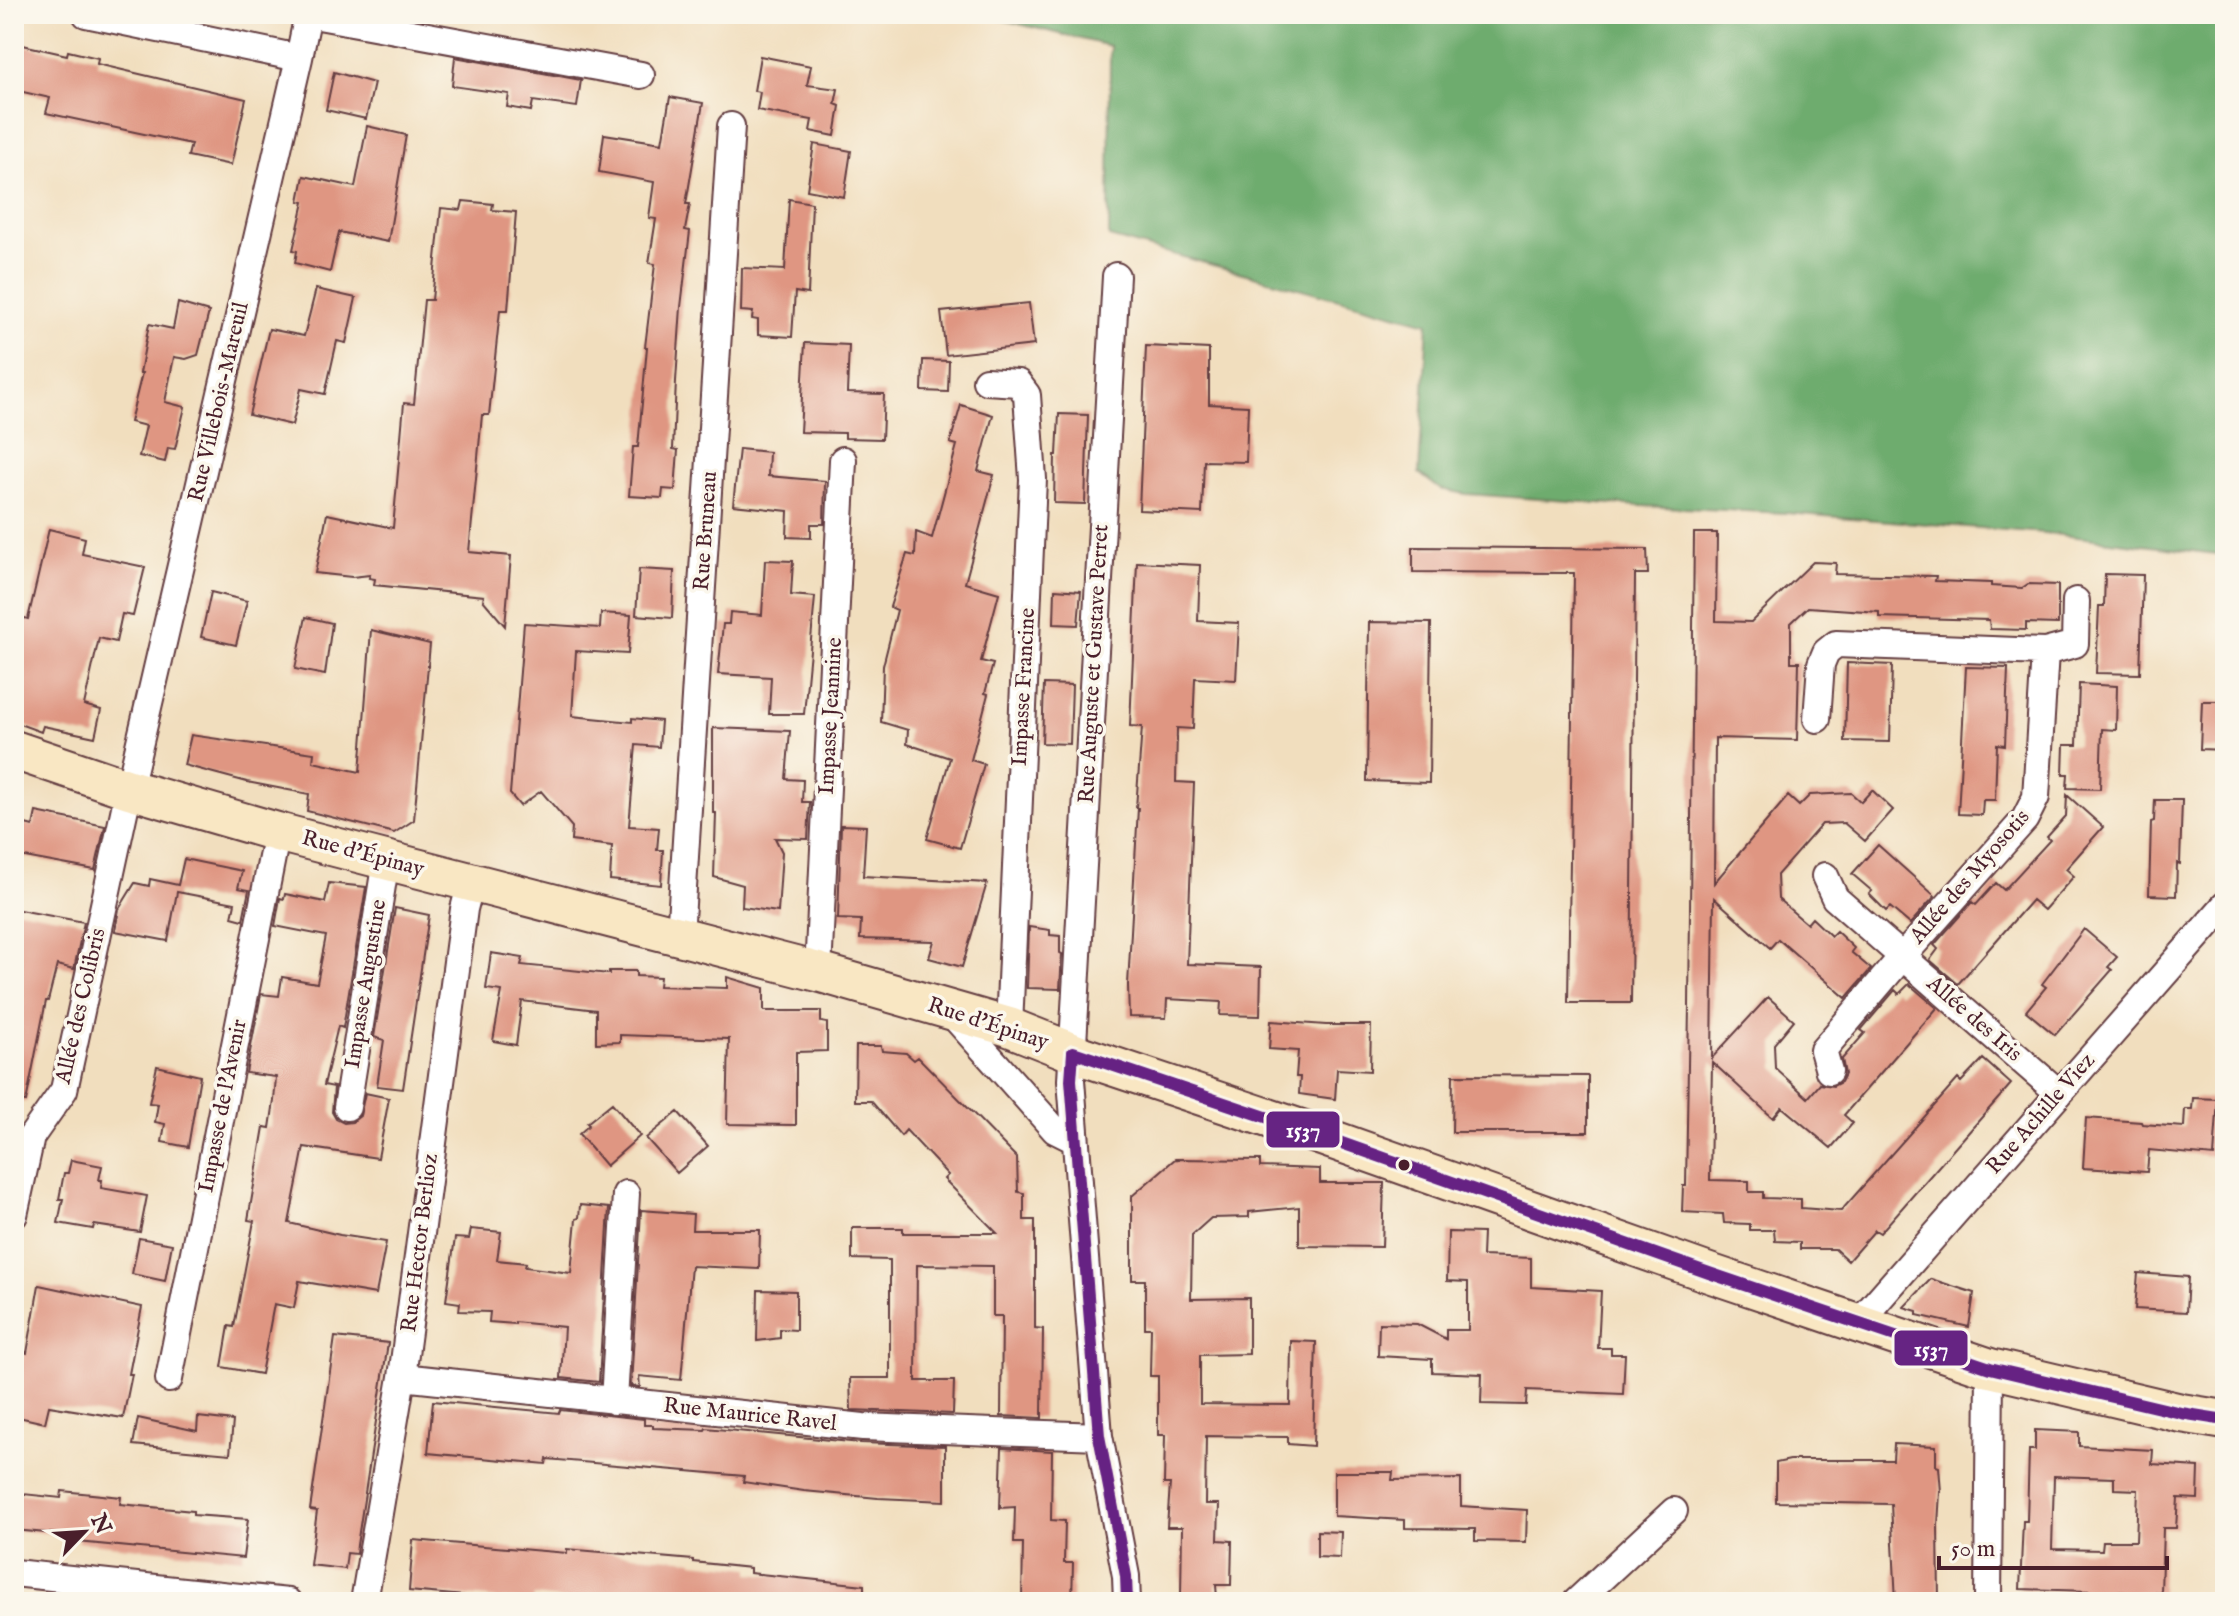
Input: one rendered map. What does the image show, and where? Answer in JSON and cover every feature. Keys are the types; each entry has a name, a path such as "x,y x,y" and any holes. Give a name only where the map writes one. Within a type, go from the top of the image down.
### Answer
{"main road":[{"name":"Rue d'Épinay","path":"14,750 129,789 277,832 818,972 1009,1027 1073,1052 1990,1368 2181,1413 2225,1420"}],"street":[{"path":"86,14 299,58"},
{"path":"308,14 641,75"},
{"name":"Rue Villebois-Mareuil","path":"129,789 308,14"},
{"name":"Rue Bruneau","path":"680,936 731,126"},
{"name":"Rue Auguste et Gustave Perret","path":"1116,276 1071,1080 1099,1436 1126,1576 1127,1602"},
{"name":"Impasse Francine","path":"986,381 1018,383 1027,395 1033,479 1009,1027"},
{"name":"Impasse Jeannine","path":"818,972 843,460"},
{"path":"1817,719 1821,664 1826,652 1836,644 2045,652 2075,644 2076,601"},
{"name":"Allée des Myosotis","path":"1829,1071 1823,1050 2025,819 2036,797 2045,652"},
{"name":"Allée des Colibris","path":"14,1215 31,1137 64,1090 129,789"},
{"name":"Impasse de l'Avenir","path":"169,1379 277,832"},
{"name":"Impasse Augustine","path":"347,1107 386,860"},
{"name":"Allée des Iris","path":"1825,876 1835,898 2059,1093"},
{"name":"Rue Hector Berlioz","path":"364,1602 402,1377 464,909 471,882"},
{"name":"Rue Achille Viez","path":"1858,1323 2225,905"},
{"path":"948,1009 1055,1130 1075,1140"},
{"path":"614,1401 626,1194"},
{"path":"1988,1602 1990,1368"},
{"name":"Rue Maurice Ravel","path":"402,1377 863,1427 1099,1436"},
{"path":"1576,1602 1674,1511"},
{"path":"14,1573 288,1602"}],"green space":[{"path":"978,14 2225,14 2225,555 2045,533 1786,513 1466,494 1440,489 1419,473 1428,323 1109,237 1110,46"}],"building":[{"path":"14,43 67,55 68,51 98,58 97,64 246,99 231,165 188,156 191,144 46,113 50,98 14,90"},
{"path":"760,56 811,66 807,85 838,89 835,104 840,106 835,136 810,131 812,120 757,110 760,92 754,91"},
{"path":"455,57 581,80 577,107 533,101 531,111 507,107 509,94 452,86"},
{"path":"334,72 374,83 366,119 326,110"},
{"path":"670,97 703,103 686,204 690,204 685,230 690,231 676,381 673,449 678,450 675,490 663,489 662,498 629,496 633,447 638,447 655,264 649,263 656,219 649,218 654,182 599,172 604,134 662,143"},
{"path":"367,126 406,135 388,242 339,232 330,272 295,263 297,251 293,250 304,202 299,201 304,176 355,187"},
{"path":"814,144 851,151 844,197 807,190"},
{"path":"789,199 812,203 808,294 795,292 792,337 758,335 758,320 752,319 753,312 741,311 742,268 785,270"},
{"path":"463,201 493,204 492,210 516,212 508,310 500,310 489,415 482,415 469,552 511,556 505,626 483,600 484,596 374,585 375,579 369,578 370,575 352,577 315,573 327,514 393,528 404,403 414,404 424,300 432,300 441,208 461,210"},
{"path":"316,289 356,298 346,343 337,341 325,394 301,389 292,425 249,415 269,329 304,336"},
{"path":"178,303 209,312 198,355 186,359 174,357 165,402 185,407 175,449 168,448 165,462 139,456 146,426 130,422 142,373 149,324 173,329"},
{"path":"1029,303 1034,345 946,355 941,312"},
{"path":"805,343 849,345 847,393 884,394 882,439 845,438 845,433 800,432"},
{"path":"1146,346 1209,349 1209,404 1248,406 1246,462 1204,461 1202,513 1139,510"},
{"path":"923,360 949,361 948,392 922,391"},
{"path":"961,405 993,415 978,471 994,475 965,583 999,593 981,661 993,664 971,760 984,764 960,848 927,839 950,758 907,744 908,730 881,722 883,666 897,610 890,607 907,554 915,556 916,532 932,538 957,445 950,443"},
{"path":"1059,414 1088,415 1085,504 1054,503"},
{"path":"739,449 769,452 768,476 825,481 824,524 811,524 811,538 787,537 788,511 733,505"},
{"path":"49,529 85,538 82,554 145,567 133,616 122,614 116,642 99,638 84,705 101,710 95,737 43,726 41,732 14,722 14,615 28,619"},
{"path":"1694,533 1717,533 1716,621 1751,622 1813,562 1836,563 1835,574 1936,576 1935,581 1991,583 1991,586 2022,588 2028,584 2058,585 2058,624 2026,623 2026,630 1990,629 1989,620 1879,617 1879,612 1808,607 1791,623 1791,662 1799,662 1797,740 1715,738 1714,883 1788,796 1799,806 1810,795 1851,793 1861,802 1872,790 1893,810 1865,841 1844,823 1822,824 1777,875 1778,899 1807,924 1812,918 1831,936 1836,931 1854,948 1851,952 1871,969 1846,998 1778,939 1770,948 1714,898 1712,1058 1768,997 1794,1020 1774,1044 1775,1068 1808,1098 1820,1084 1833,1086 1841,1082 1845,1074 1842,1059 1865,1033 1861,1030 1895,990 1899,994 1909,984 1937,1008 1844,1115 1853,1123 1831,1148 1782,1107 1773,1118 1712,1062 1710,1180 1749,1181 1749,1192 1763,1192 1763,1198 1801,1199 1801,1208 1841,1211 1958,1079 1961,1082 1983,1059 2011,1084 1880,1233 1875,1230 1848,1261 1835,1249 1800,1249 1800,1242 1775,1241 1774,1230 1750,1230 1750,1224 1724,1223 1723,1214 1682,1212 1683,1186 1686,1186"},
{"path":"1413,547 1647,549 1648,574 1635,574 1631,1003 1568,1003 1574,573 1413,572"},
{"path":"765,560 793,561 791,595 815,597 804,714 769,714 771,677 718,674 723,624 729,624 730,612 762,615"},
{"path":"1137,562 1200,565 1198,621 1239,623 1236,680 1195,678 1193,729 1177,728 1176,782 1194,783 1187,964 1261,967 1260,1016 1220,1015 1221,1002 1167,999 1166,1018 1129,1017 1128,985 1142,727 1130,726"},
{"path":"639,569 674,571 672,618 636,615"},
{"path":"2105,574 2143,575 2140,674 2096,673 2099,606 2104,606"},
{"path":"1055,589 1081,591 1078,625 1054,624"},
{"path":"211,592 247,601 236,645 201,637"},
{"path":"601,613 631,615 628,654 576,651 572,716 632,722 632,718 661,721 659,747 636,745 629,826 659,828 657,850 663,850 661,885 610,880 612,846 571,841 572,827 541,791 520,806 510,794 524,623 600,628"},
{"path":"306,617 332,623 325,675 295,669"},
{"path":"1369,622 1431,623 1429,783 1367,781"},
{"path":"371,630 430,644 414,820 394,833 307,811 309,794 184,765 191,735 314,753 313,762 360,772"},
{"path":"1847,663 1892,665 1890,742 1845,741"},
{"path":"1966,667 2008,668 2005,745 1997,744 1995,800 1983,800 1982,815 1958,814"},
{"path":"1044,684 1072,685 1070,744 1042,743"},
{"path":"2079,684 2117,686 2116,730 2102,729 2100,789 2067,788 2068,774 2063,774 2064,745 2077,745"},
{"path":"2202,701 2225,701 2225,750 2200,749"},
{"path":"713,728 790,731 786,779 803,780 802,802 810,802 808,839 775,838 782,852 778,912 742,907 743,885 714,877 716,813 713,813"},
{"path":"2067,795 2103,827 2066,869 2074,876 2044,910 2032,900 1958,984 1930,960 1938,949 1934,945 1972,902 1976,905 1996,883 2004,890 2050,840 2047,837 2066,816"},
{"path":"2155,800 2182,800 2176,896 2149,895 2151,822 2154,821"},
{"path":"36,812 105,826 95,870 14,855 14,821 33,826"},
{"path":"841,825 866,826 863,876 987,883 962,967 929,958 934,941 860,939 861,920 838,919"},
{"path":"1878,845 1935,896 1910,924 1890,907 1886,911 1869,894 1872,891 1852,874"},
{"path":"184,859 242,871 238,888 249,890 243,920 232,917 235,903 177,892 168,941 115,931 119,909 135,883 149,886 150,879 178,885"},
{"path":"329,883 366,887 343,1028 338,1026 324,1085 334,1087 332,1112 336,1119 344,1123 360,1116 365,1093 389,1098 378,1158 304,1147 289,1223 386,1242 376,1294 299,1281 294,1308 274,1304 261,1374 222,1367 229,1326 234,1327 254,1221 248,1220 264,1127 270,1128 274,1101 276,1077 246,1073 261,994 279,996 282,977 317,983 326,936 275,926 280,898 284,899 285,894 325,902"},
{"path":"395,908 429,915 403,1089 377,1086 384,1040 374,1037"},
{"path":"14,909 84,922 74,969 57,965 46,1001 26,1102 14,1100"},
{"path":"1029,927 1050,930 1050,935 1060,936 1060,989 1027,988"},
{"path":"2084,929 2117,957 2108,967 2112,970 2055,1035 2026,1011 2046,987 2042,984"},
{"path":"491,953 523,958 521,965 609,974 609,971 636,971 636,976 660,977 659,986 727,988 727,977 764,988 764,1011 821,1011 821,1022 827,1023 827,1051 796,1052 796,1125 727,1124 729,1039 620,1035 620,1042 596,1043 596,1010 522,1001 516,1045 493,1041 502,991 486,989"},
{"path":"1271,1021 1371,1025 1370,1071 1337,1069 1335,1099 1299,1094 1300,1077 1296,1077 1298,1051 1269,1049"},
{"path":"856,1046 881,1046 882,1051 906,1053 914,1060 918,1057 1017,1158 1018,1192 1024,1193 1024,1220 1035,1220 1035,1328 1043,1329 1042,1418 1001,1416 1002,1316 993,1316 993,1266 917,1265 916,1381 954,1381 953,1414 851,1410 850,1378 890,1378 890,1260 852,1259 852,1228 903,1228 903,1233 997,1233 944,1179 948,1175 906,1130 901,1136 871,1101 855,1101"},
{"path":"157,1066 200,1076 188,1147 162,1142 165,1124 155,1122 158,1104 149,1103"},
{"path":"1453,1075 1588,1076 1588,1132 1452,1132"},
{"path":"2193,1098 2218,1099 2214,1156 2149,1150 2147,1172 2083,1168 2086,1118 2184,1127 2185,1109 2192,1109"},
{"path":"612,1103 640,1136 606,1166 579,1134 589,1125 587,1123"},
{"path":"678,1112 708,1146 677,1173 646,1138"},
{"path":"1175,1159 1260,1160 1260,1167 1320,1169 1320,1183 1384,1183 1382,1247 1299,1246 1299,1207 1249,1212 1249,1217 1211,1218 1192,1235 1191,1299 1249,1298 1249,1354 1200,1355 1200,1404 1290,1405 1291,1341 1316,1342 1313,1446 1288,1444 1288,1437 1206,1436 1205,1504 1219,1504 1218,1540 1232,1541 1231,1585 1216,1585 1217,1598 1181,1596 1182,1527 1167,1527 1170,1484 1164,1484 1165,1435 1158,1435 1158,1376 1150,1376 1151,1328 1145,1328 1145,1280 1132,1280 1132,1196"},
{"path":"71,1160 102,1166 101,1188 147,1196 140,1232 58,1223 64,1173 68,1173"},
{"path":"580,1205 609,1208 599,1382 561,1378 564,1327 489,1322 490,1312 459,1311 460,1303 446,1301 455,1238 469,1239 471,1229 501,1232 497,1260 571,1273"},
{"path":"641,1210 693,1214 692,1230 760,1230 759,1269 691,1266 681,1380 639,1376 640,1387 631,1386"},
{"path":"1448,1232 1483,1233 1482,1256 1531,1258 1531,1287 1601,1291 1598,1348 1611,1348 1611,1354 1625,1354 1623,1394 1527,1390 1526,1405 1481,1404 1482,1374 1432,1372 1432,1359 1378,1356 1379,1323 1417,1324 1446,1339 1446,1330 1468,1330 1468,1282 1447,1281"},
{"path":"139,1238 172,1244 165,1281 132,1274"},
{"path":"2138,1273 2188,1277 2186,1312 2135,1309"},
{"path":"1931,1279 1974,1293 1969,1327 1917,1315 1917,1311 1904,1307"},
{"path":"39,1285 142,1307 123,1418 49,1406 45,1423 14,1416 18,1365 21,1365 24,1352 27,1353"},
{"path":"758,1290 796,1291 796,1330 780,1329 780,1338 757,1341"},
{"path":"335,1337 388,1343 356,1554 347,1553 345,1569 310,1565 317,1511 310,1510"},
{"path":"433,1401 644,1419 644,1425 653,1425 653,1428 706,1428 861,1443 945,1446 945,1501 804,1491 743,1482 744,1476 547,1459 546,1464 428,1453"},
{"path":"198,1417 233,1421 230,1454 133,1445 138,1418 197,1431"},
{"path":"2035,1430 2079,1432 2079,1446 2153,1450 2152,1464 2199,1467 2198,1499 2178,1498 2176,1528 2163,1528 2161,1593 2020,1589 2023,1521 2027,1521 2029,1450 2035,1450","holes":["2054,1476 2114,1478 2114,1489 2138,1490 2136,1541 2103,1541 2102,1550 2052,1549"]},
{"path":"1894,1444 1936,1446 1941,1492 1939,1602 1896,1602 1891,1504 1776,1502 1776,1463 1790,1460 1893,1460"},
{"path":"1002,1448 1052,1451 1051,1520 1065,1521 1064,1563 1073,1563 1072,1602 1022,1602 1023,1543 1014,1543 1015,1507 1000,1508"},
{"path":"1334,1472 1393,1472 1392,1480 1461,1479 1461,1506 1527,1510 1526,1542 1475,1541 1475,1529 1405,1528 1405,1520 1334,1516"},
{"path":"62,1491 121,1497 120,1504 193,1511 193,1515 248,1519 243,1558 78,1542 79,1536 14,1530 14,1493 61,1498"},
{"path":"1317,1531 1341,1532 1340,1558 1317,1557"},
{"path":"413,1540 693,1560 750,1568 750,1573 864,1585 864,1602 583,1602 534,1596 533,1602 409,1591"}],"transit line":[{"name":"1537","path":"1073,1052 1990,1368 2181,1413 2225,1420"},
{"name":"1537","path":"1073,1052 1071,1080 1099,1436 1126,1576 1127,1602"}]}
